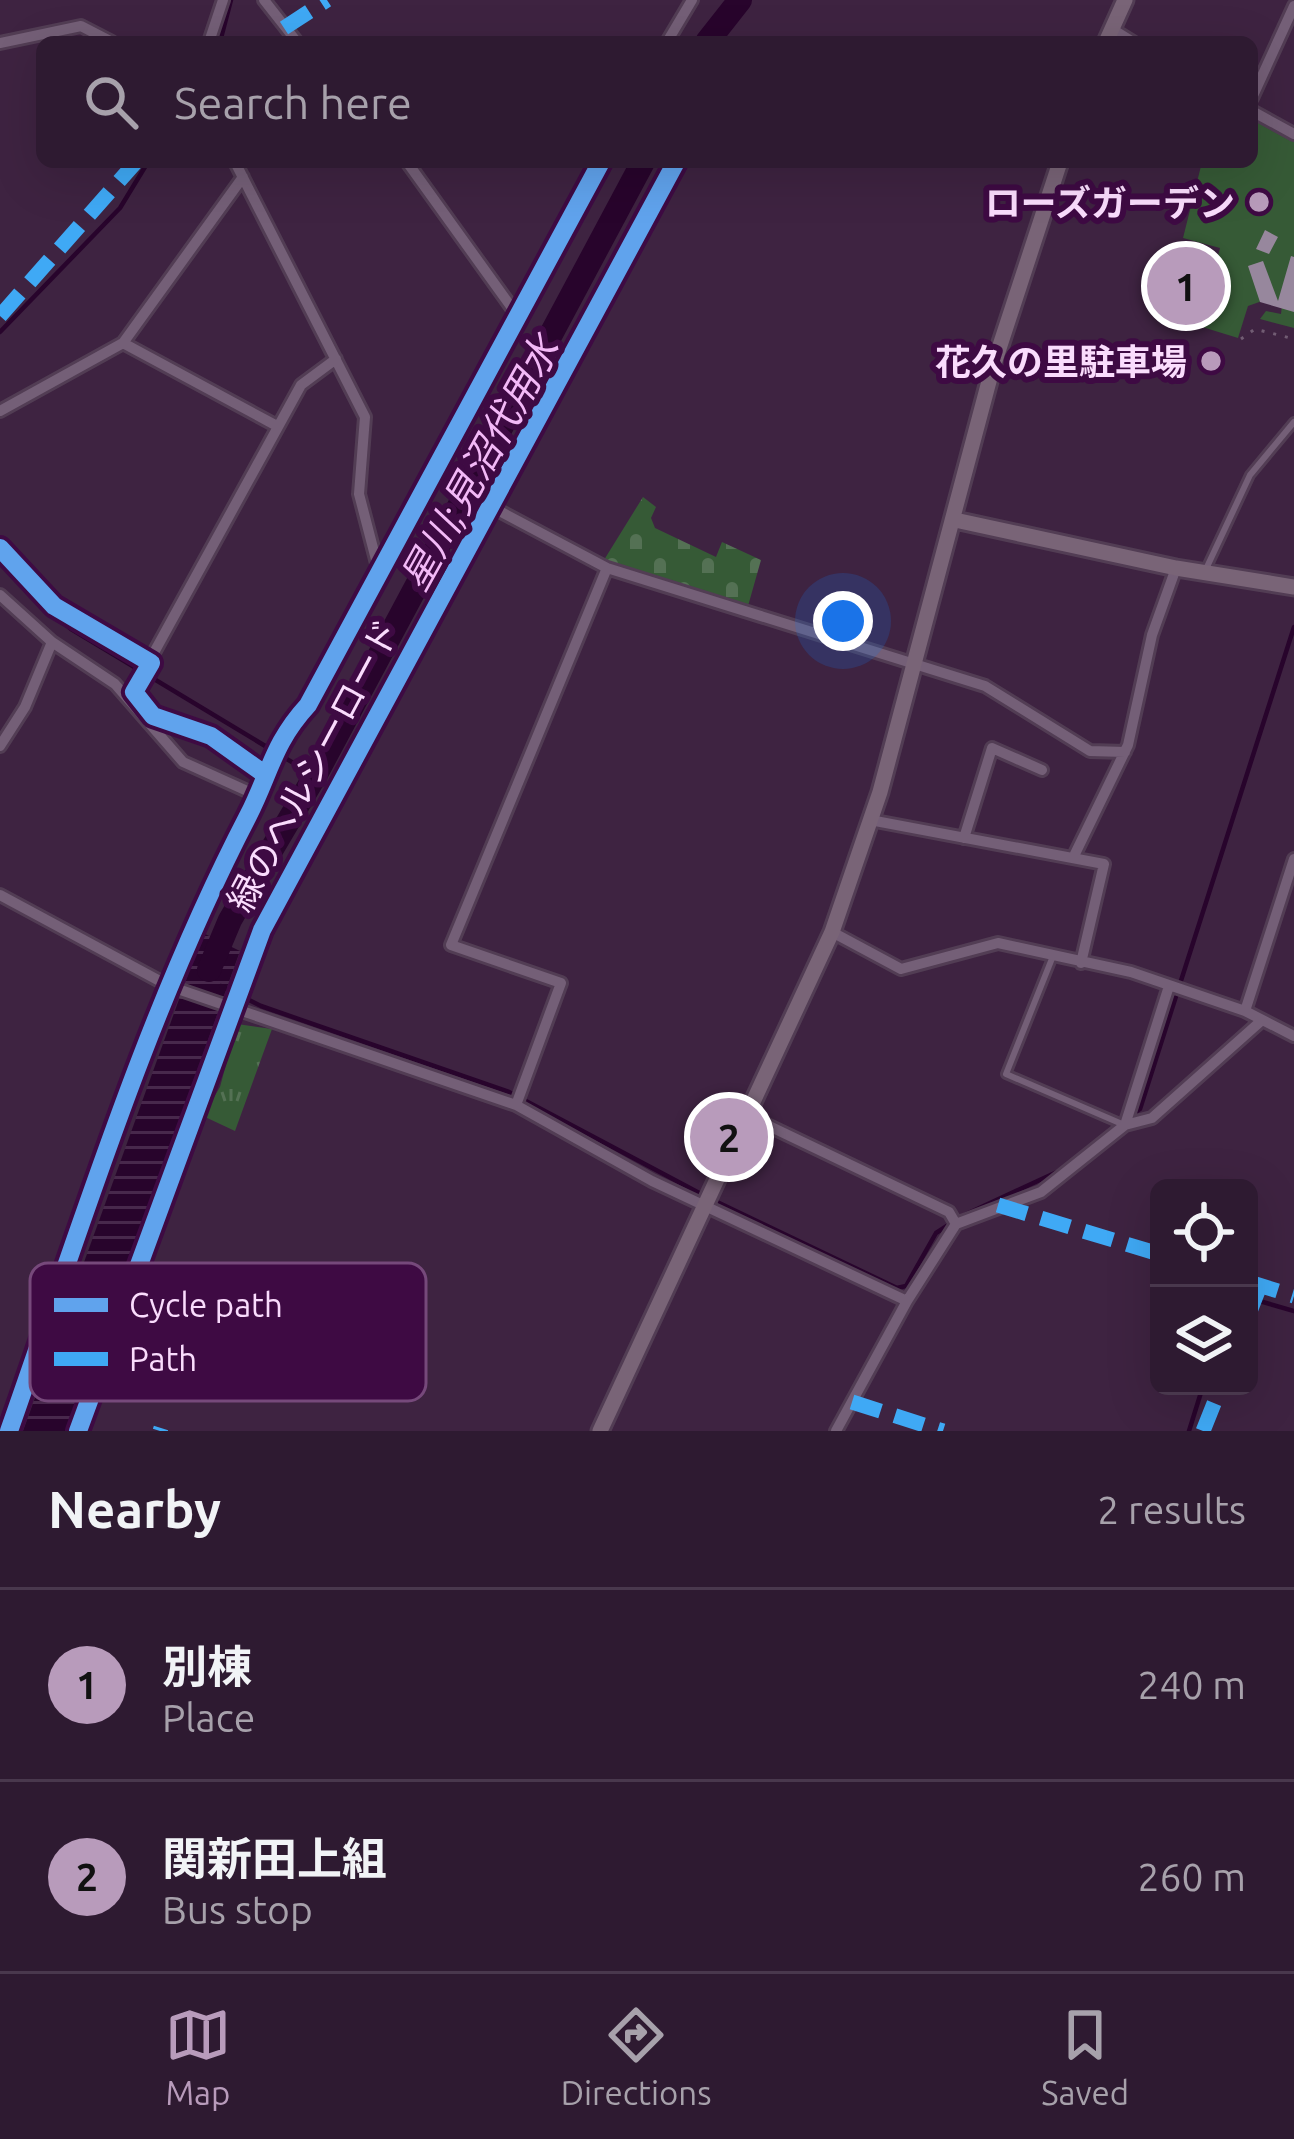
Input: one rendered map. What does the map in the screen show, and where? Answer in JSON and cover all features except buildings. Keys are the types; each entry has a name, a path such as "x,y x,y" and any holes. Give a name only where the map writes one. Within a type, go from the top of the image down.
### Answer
{"street":[{"path":"211,36 223,0"},
{"path":"264,0 292,36"},
{"path":"671,36 692,0"},
{"path":"1109,36 1125,0"},
{"path":"1258,85 1294,6"},
{"path":"0,43 81,26 100,36"},
{"path":"1258,114 1294,134"},
{"path":"238,168 368,429 358,494 379,571"},
{"path":"411,168 517,315"},
{"path":"72,1263 203,901 256,795 266,764 282,735 308,705 598,168"},
{"path":"601,1431 832,932 870,820 992,370 1058,168"},
{"path":"0,411 124,343 243,177"},
{"path":"124,343 277,426"},
{"path":"129,698 301,385 336,358"},
{"path":"490,506 608,568 986,686 1090,751 1125,752"},
{"path":"955,520 1176,568 1294,586"},
{"path":"516,1105 561,983 451,945 608,568"},
{"path":"1073,858 1125,752 1152,635 1176,568"},
{"path":"0,595 52,642 129,698 183,762 256,795"},
{"path":"0,746 25,707 52,642"},
{"path":"964,838 992,748 1042,770"},
{"path":"870,820 1104,864 1081,963"},
{"path":"1244,1011 1294,859"},
{"path":"0,895 174,988 516,1105 652,1181 907,1301"},
{"path":"832,932 901,969 998,943 1131,972 1244,1011 1294,1036"},
{"path":"1125,1125 1168,986"},
{"path":"836,1431 907,1301 956,1224 972,1214 1041,1192 1125,1125 1152,1118 1261,1021"},
{"path":"746,1115 949,1212 956,1224"},
{"path":"9,1431 30,1375"}],"lane":[{"path":"1205,573 1250,475 1294,422"},
{"path":"1053,956 1006,1074 1125,1125"}],"path":[{"path":"1241,339 1255,329 1294,339"}],"green space":[{"path":"1258,121 1294,139 1294,328 1260,319 1266,311 1281,314 1282,305 1265,300 1248,306 1238,338 1199,326 1220,248 1183,238 1200,168 1258,168"},
{"path":"643,497 656,507 651,518 655,528 716,557 722,542 761,560 748,606 604,560"},
{"path":"237,1024 272,1029 235,1131 203,1116 220,1087"}],"shaded area":[{"path":"203,933 240,951 128,1263 84,1263"},
{"path":"34,1401 79,1401 68,1431 23,1431"}],"waterway":[{"path":"222,36 231,0"},
{"name":"星川;見沼代用水","path":"712,36 740,0"},
{"path":"0,332 120,208 144,168"},
{"name":"星川;見沼代用水","path":"209,970 230,920 315,776 640,168"},
{"path":"0,563 71,629 315,776"},
{"path":"1133,1114 1140,1109 1294,627"},
{"path":"221,986 261,1006 509,1092 705,1196"},
{"path":"960,1217 1057,1172"},
{"path":"715,1201 897,1288 906,1286 936,1233 950,1224"},
{"path":"1258,1301 1294,1311"},
{"path":"1189,1431 1200,1395"}],"marked path":[{"path":"284,28 327,0"},
{"path":"0,316 131,168"},
{"path":"998,1205 1150,1251"},
{"path":"1258,1285 1294,1296"},
{"path":"1258,1291 1260,1286"},
{"path":"1203,1431 1217,1395"},
{"path":"852,1402 943,1431"}],"cycle path":[{"name":"緑のヘルシーロード","path":"68,1263 178,965 279,745 308,705 598,168"},
{"name":"緑のヘルシーロード","path":"140,1263 262,930 673,168"},
{"name":"緑のヘルシーロード","path":"0,548 54,606 151,663 134,692 153,716 211,736 263,773"},
{"name":"緑のヘルシーロード","path":"9,1431 30,1371"},
{"name":"緑のヘルシーロード","path":"78,1431 89,1401"}],"place":[{"name":"ローズガーデン","path":"1259,202"},
{"name":"別棟","path":"1186,286"},
{"name":"花久の里駐車場","path":"1211,361"},
{"name":"関新田上組","path":"729,1137"}]}
